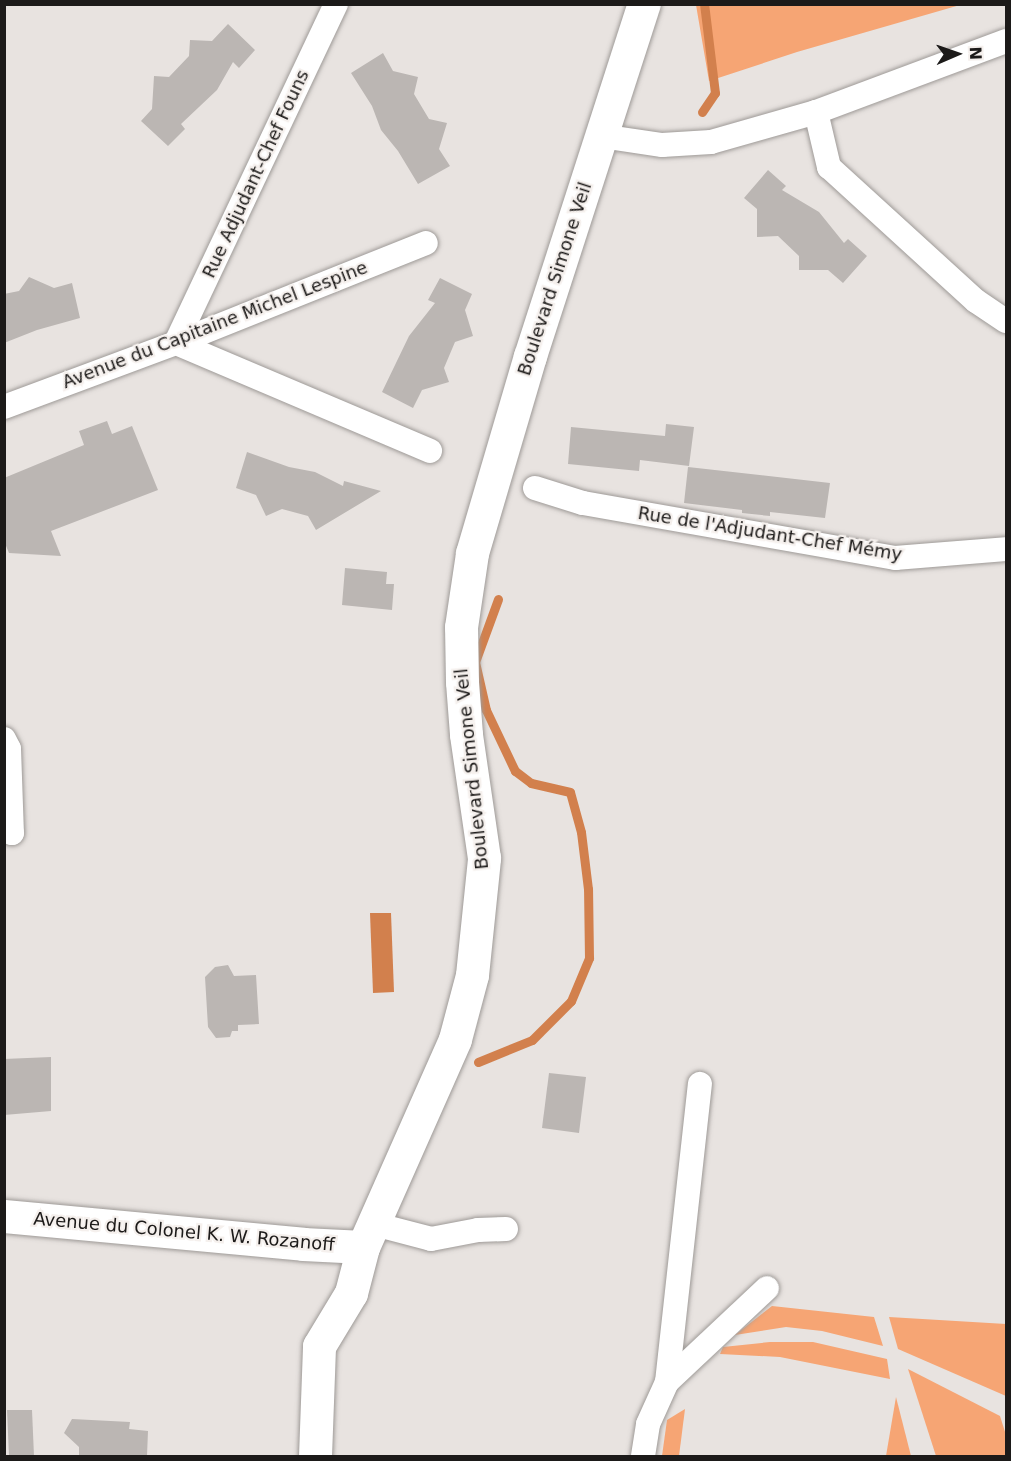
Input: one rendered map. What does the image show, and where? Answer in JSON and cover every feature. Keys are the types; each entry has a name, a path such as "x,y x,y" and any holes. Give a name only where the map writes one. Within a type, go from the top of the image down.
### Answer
{"main road":[{"name":"Boulevard Simone Veil","path":"315,1456 320,1346 351,1293 368,1235 456,1039 472,975 484,858 466,734 462,682 461,627 472,553 530,356 644,4"},
{"name":"Avenue du Colonel K. W. Rozanoff","path":"4,1216 293,1243 368,1235"}],"street":[{"name":"Rue Adjudant-Chef Founs","path":"176,343 336,4"},
{"path":"601,136 662,145 711,141 816,112 1006,41"},
{"path":"816,112 829,167 976,301 1006,321"},
{"name":"Avenue du Capitaine Michel Lespine","path":"4,406 176,343 426,243"},
{"path":"176,343 430,451"},
{"name":"Rue de l'Adjudant-Chef Mémy","path":"535,488 583,503 895,558 1006,549"},
{"path":"4,739 9,748 8,831"},
{"path":"643,1456 648,1424 667,1382 700,1084"},
{"name":"Avenue du Colonel K. W. Rozanoff","path":"368,1235 431,1239 478,1230 506,1229"},
{"path":"667,1382 767,1288"}],"shaded area":[{"path":"696,4 960,5 797,52 709,81"},
{"path":"370,913 391,913 394,992 373,993"},
{"path":"772,1306 874,1317 883,1346 822,1331 786,1327 735,1335"},
{"path":"889,1317 1006,1324 1006,1396 898,1349"},
{"path":"770,1342 813,1342 887,1359 890,1379 780,1357 720,1354 723,1347"},
{"path":"908,1369 1000,1416 1006,1435 1006,1456 936,1456"},
{"path":"896,1397 911,1456 886,1456"},
{"path":"685,1409 679,1456 662,1456 667,1420"}],"building":[{"path":"228,24 255,50 239,68 233,62 217,90 181,124 185,129 168,146 141,121 152,109 154,76 169,77 189,56 190,40 212,41"},
{"path":"383,53 393,71 418,77 414,94 429,119 447,123 439,149 450,166 418,184 398,151 381,130 372,106 351,73"},
{"path":"768,170 786,186 782,190 819,212 844,243 848,239 867,256 843,283 828,270 799,270 799,256 778,236 757,237 757,209 744,198"},
{"path":"29,277 54,288 72,283 80,318 37,330 4,343 4,294 19,291"},
{"path":"440,278 472,294 465,310 473,336 455,342 444,368 449,382 422,390 413,408 382,392 409,336 435,303 428,300"},
{"path":"107,421 112,434 132,426 158,490 51,531 61,556 9,553 4,541 4,478 84,445 79,431"},
{"path":"666,424 694,427 689,466 640,460 639,471 568,464 571,427 665,436"},
{"path":"247,452 289,467 315,472 343,486 344,481 381,491 316,530 308,516 282,509 266,516 256,495 236,488"},
{"path":"688,467 830,483 825,518 770,512 770,516 684,503"},
{"path":"345,568 387,572 386,584 394,584 392,610 342,605"},
{"path":"228,965 234,976 256,975 259,1024 238,1025 238,1031 232,1031 230,1037 216,1038 208,1027 205,977 215,967"},
{"path":"51,1057 51,1111 4,1115 4,1059"},
{"path":"549,1073 586,1077 579,1133 542,1128"},
{"path":"7,1410 32,1410 34,1456 9,1456"},
{"path":"72,1419 130,1422 129,1429 148,1431 147,1456 79,1456 79,1447 64,1433"}],"waterway":[{"path":"702,112 715,93 704,4"},
{"path":"478,1062 532,1040 571,1001 589,958 588,889 581,832 570,792 531,783 515,771 486,710 475,662 498,599"}]}
